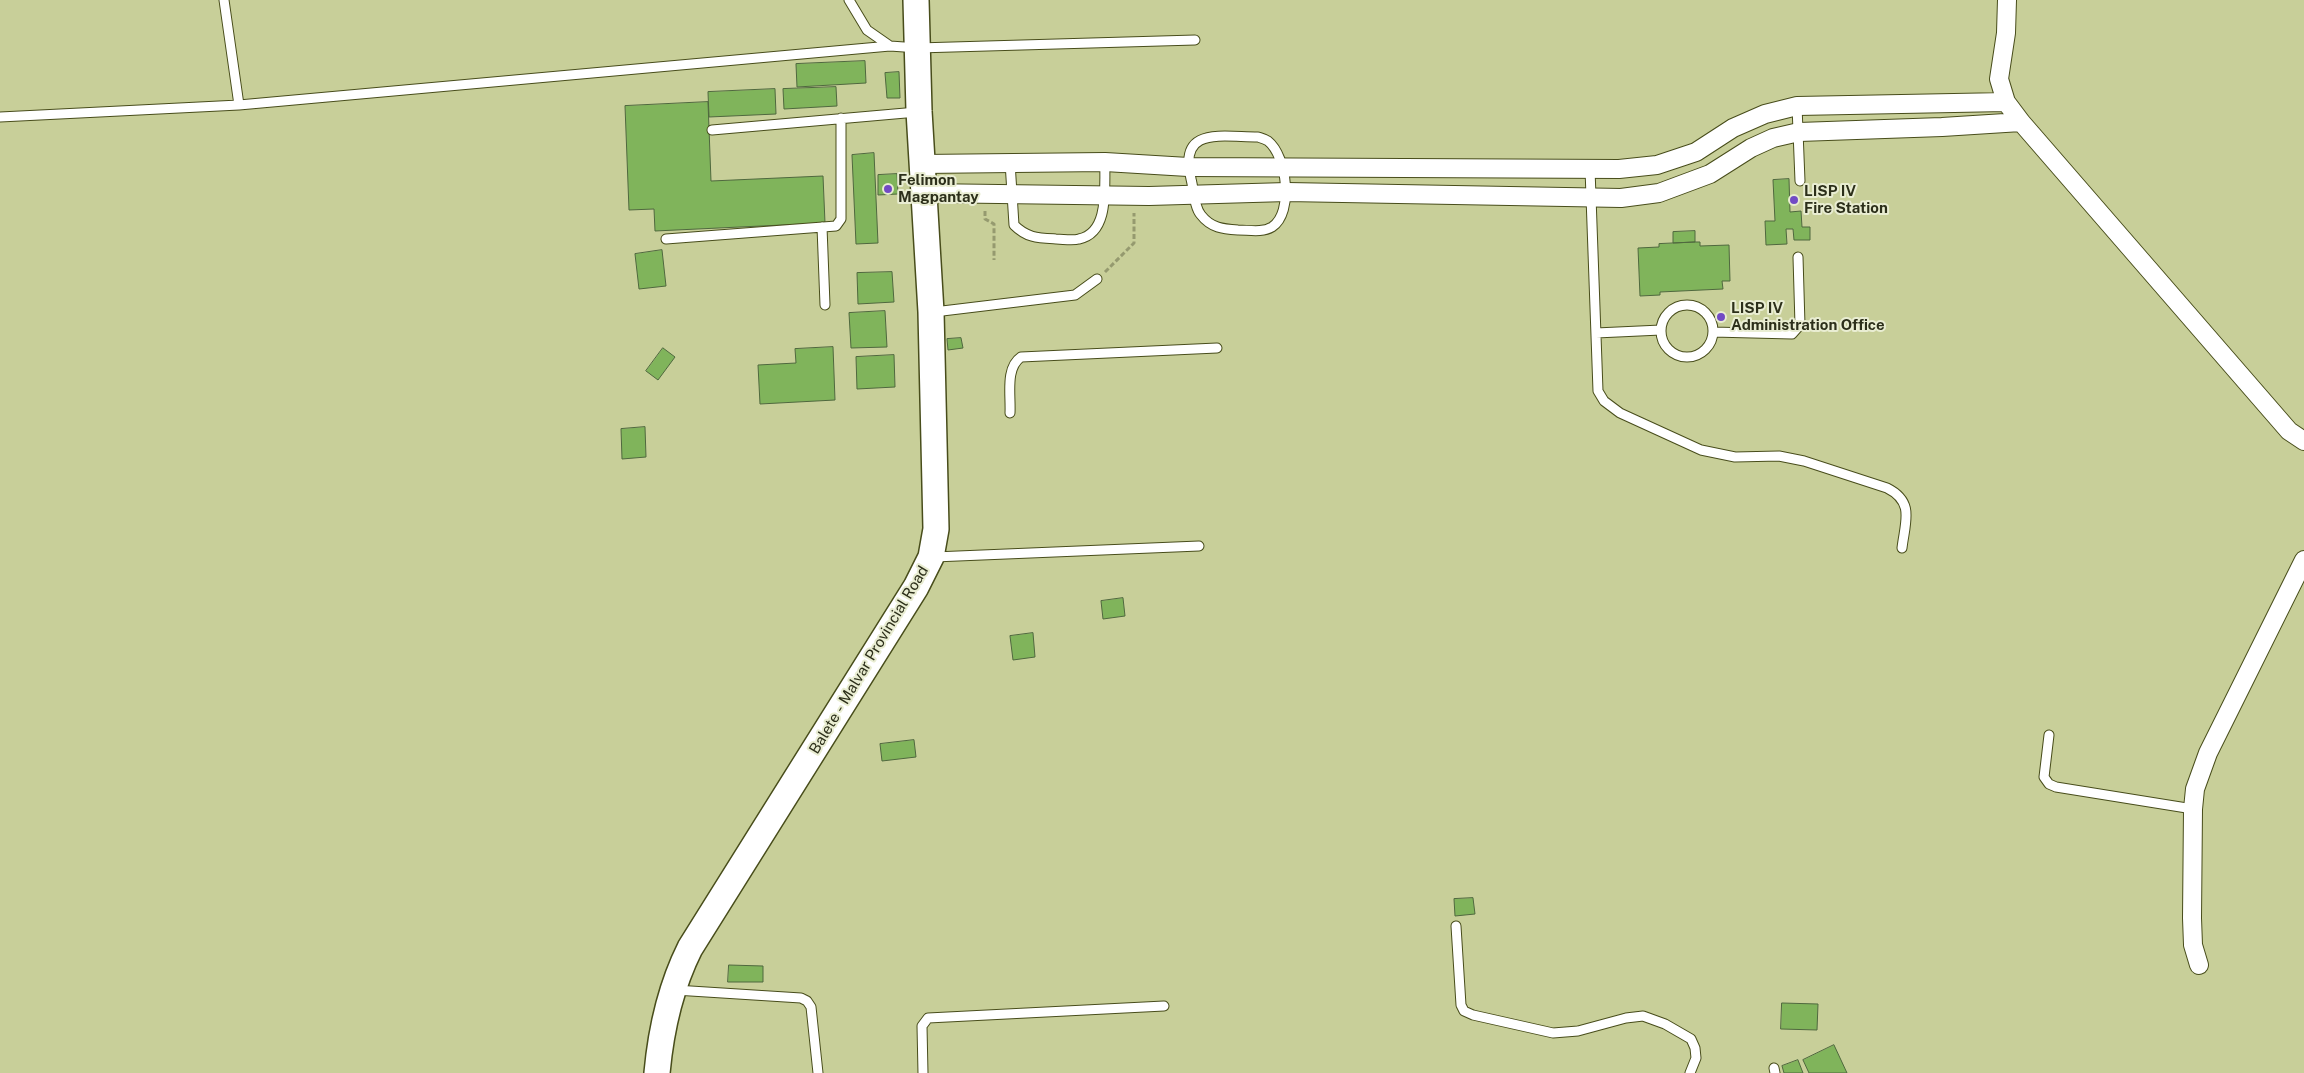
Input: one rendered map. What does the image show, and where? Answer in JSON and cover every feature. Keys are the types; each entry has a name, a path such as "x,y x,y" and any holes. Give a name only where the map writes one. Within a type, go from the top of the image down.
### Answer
{"main road":[{"name":"Balete - Malvar Provincial Road","path":"657,1073 661,1036 672,989 690,948 916,587 931,558 936,529 931,312 922,164 916,0"}],"street":[{"path":"2007,0 2006,34 1999,80 2006,102 2289,431 2304,441"},
{"path":"922,164 1105,162 1188,167 1619,169 1657,165 1696,152 1733,128 1765,114 1797,106 2006,102"},
{"path":"924,192 1011,195 1133,195 1287,192 1620,198 1659,193 1710,174 1751,148 1773,138 1799,132 1942,128 2022,122"},
{"path":"2199,965 2193,945 2192,918 2193,808 2195,789 2208,753 2304,560"}],"lane":[{"path":"224,0 239,105"},
{"path":"850,0 867,30 890,46"},
{"path":"0,117 239,105 890,46 918,48 1195,40"},
{"path":"1797,106 1800,181"},
{"path":"712,130 920,111"},
{"path":"666,238 836,226 841,219 841,118"},
{"path":"1258,137 1268,141 1282,166 1287,192 1283,214 1271,228 1261,231 1223,229 1211,225 1198,212 1188,167 1189,152 1194,143 1202,138 1258,137"},
{"path":"1010,162 1014,225 1033,238 1078,240 1088,236 1101,222 1105,162"},
{"path":"1590,169 1598,391 1604,401 1620,413 1701,450 1735,457 1778,456 1804,461 1888,488 1900,494 1906,504 1902,548"},
{"path":"822,227 825,305"},
{"path":"1712,332 1792,334 1797,331 1800,325 1798,257"},
{"path":"931,312 1075,295 1097,279"},
{"path":"1688,305 1698,308 1706,314 1711,322 1712,332 1710,342 1704,350 1695,356 1685,357 1676,355 1668,349 1662,340 1661,330 1663,320 1669,312 1678,307 1688,305"},
{"path":"1596,333 1661,330"},
{"path":"1010,413 1011,371 1014,362 1021,357 1216,348"},
{"path":"931,558 1199,546"},
{"path":"2049,735 2044,776 2049,784 2056,787 2193,808"},
{"path":"1456,926 1464,1011 1473,1015 1553,1033 1578,1031 1626,1018 1643,1016 1665,1024 1691,1039 1695,1048 1696,1058 1690,1073"},
{"path":"672,989 801,998 807,1001 811,1007 818,1073"},
{"path":"923,1073 922,1026 928,1018 1164,1006"}],"path":[{"path":"1097,279 1134,243 1133,195"}],"building":[{"path":"865,61 866,83 797,87 796,64"},
{"path":"899,72 900,98 887,98 885,73"},
{"path":"836,87 837,106 784,109 783,89"},
{"path":"775,89 776,114 709,117 708,92"},
{"path":"708,102 711,181 823,176 825,223 655,231 654,209 629,210 625,106"},
{"path":"874,153 878,243 856,244 852,155"},
{"path":"897,174 898,194 878,195 878,175"},
{"path":"1789,179 1790,212 1801,211 1802,227 1810,227 1810,240 1794,240 1793,229 1786,229 1787,244 1766,245 1765,221 1775,221 1773,180"},
{"path":"1695,231 1695,242 1673,243 1673,232"},
{"path":"1700,242 1700,246 1729,245 1730,281 1722,281 1723,289 1660,292 1660,295 1640,296 1638,248 1659,247 1659,244"},
{"path":"662,250 666,286 639,289 635,254"},
{"path":"892,272 894,302 858,304 857,273"},
{"path":"885,311 887,347 851,348 849,313"},
{"path":"961,338 963,348 948,350 947,339"},
{"path":"833,347 835,400 760,404 758,365 796,363 795,349"},
{"path":"663,348 675,357 658,380 646,371"},
{"path":"894,355 895,387 857,389 856,357"},
{"path":"645,427 646,457 622,459 621,429"},
{"path":"1123,598 1125,616 1103,619 1101,601"},
{"path":"1033,633 1035,657 1013,660 1010,636"},
{"path":"914,740 916,757 882,761 880,744"},
{"path":"1473,898 1475,914 1455,916 1454,899"},
{"path":"729,965 763,966 763,982 728,982"},
{"path":"1782,1003 1818,1004 1817,1030 1781,1029"},
{"path":"1834,1045 1847,1073 1809,1073 1803,1060"},
{"path":"1798,1060 1803,1073 1784,1073 1782,1066"}],"place":[{"name":"Felimon Magpantay","path":"888,189"},
{"name":"LISP IV Fire Station","path":"1794,200"},
{"name":"LISP IV Administration Office","path":"1721,317"}]}
